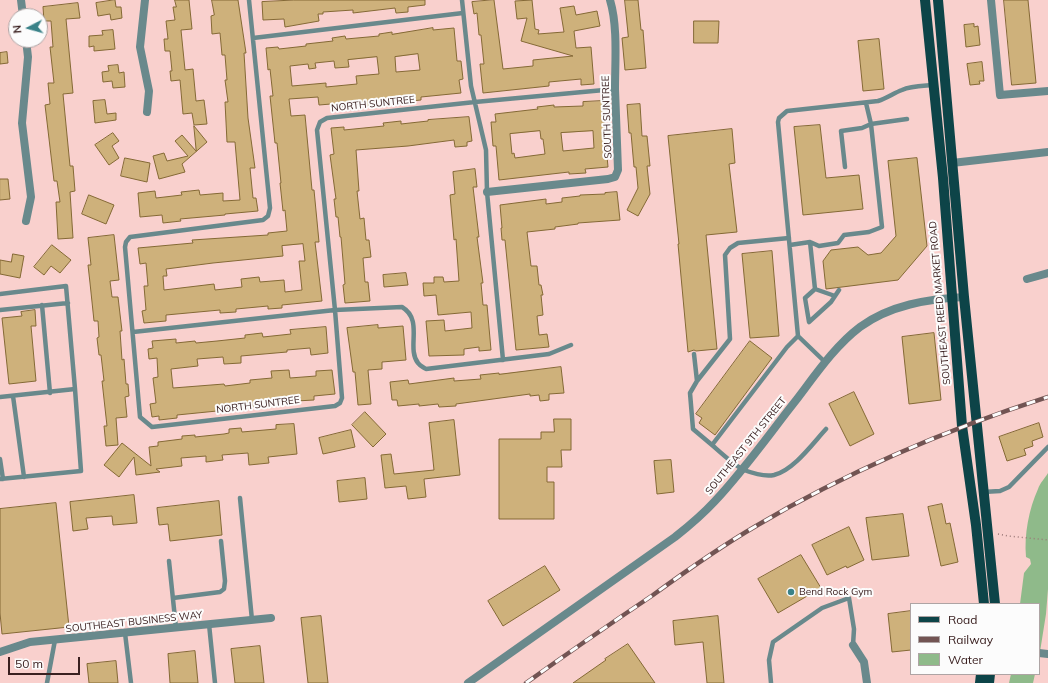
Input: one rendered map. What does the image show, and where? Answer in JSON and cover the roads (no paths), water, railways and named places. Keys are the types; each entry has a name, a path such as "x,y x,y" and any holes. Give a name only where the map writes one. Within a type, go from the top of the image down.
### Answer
{"main road":[{"name":"SOUTHEAST REED MARKET ROAD","path":"925,0 962,426 976,525 984,603"},
{"path":"938,0 964,297 995,603"}],"street":[{"path":"145,0 140,47 149,91 147,112"},
{"name":"SOUTH SUNTREE","path":"487,192 608,179 614,177 618,170 615,50 610,0"},
{"path":"991,0 1000,95 1048,90"},
{"path":"26,221 31,197 22,123 28,57 27,48"},
{"path":"952,163 1048,152"},
{"path":"1027,279 1048,273"},
{"name":"SOUTHEAST 9TH STREET","path":"468,683 694,522 715,502 825,362 845,340 861,326 882,314 902,306 964,297"},
{"name":"SOUTHEAST BUSINESS WAY","path":"0,652 30,642 271,618"},
{"path":"852,645 864,662 867,683"}],"lane":[{"name":"NORTH SUNTREE","path":"250,0 270,208 268,216 263,220 130,238 126,242 125,247 140,417 152,426 335,406 340,403 342,398 335,310 317,130 320,122 327,118 615,89"},
{"path":"462,0 471,86 486,150 487,192 503,360"},
{"path":"253,38 463,13"},
{"path":"825,362 798,336 778,122 779,118 788,111 878,101 911,87 933,85"},
{"path":"790,245 810,242 819,246 838,243 844,235 869,232 882,227 871,124 866,103"},
{"path":"845,167 841,131 862,128 871,124 907,119"},
{"path":"789,238 738,243 730,248 726,255 730,339 697,381 690,393 693,429 742,469 763,475 773,476 784,471 800,458 826,429"},
{"path":"810,242 815,289"},
{"path":"0,294 66,286 81,471 1,479 0,459"},
{"path":"815,289 805,298 809,322 831,302 839,290"},
{"path":"815,289 835,296"},
{"path":"0,310 68,303"},
{"path":"42,305 50,392"},
{"path":"133,332 335,310 402,307 408,311 413,319 415,357 419,364 426,369 549,354 571,345"},
{"path":"712,445 787,347 798,336"},
{"path":"694,354 697,381"},
{"path":"0,397 75,389"},
{"path":"13,396 24,477"},
{"path":"983,492 1000,491 1009,487 1048,448"},
{"path":"240,498 252,620"},
{"path":"173,598 220,592 224,589 225,581 221,541"},
{"path":"169,560 176,628"},
{"path":"771,683 769,660 772,642 822,608 849,598 854,629 852,645"},
{"path":"209,624 215,683"},
{"path":"125,633 131,683"},
{"path":"48,683 55,640"}],"water":[{"path":"1048,473 1048,589 1040,652 1040,603 1020,603 1024,573 1031,564 1030,559 1026,557 1028,522 1032,505 1041,483"},
{"path":"1011,675 1035,675 1033,683 1009,683"}],"railway":[{"path":"526,683 716,551 791,506 826,487 898,453 972,423 1048,397"}],"place":[{"name":"Bend Rock Gym","path":"791,592"}]}
